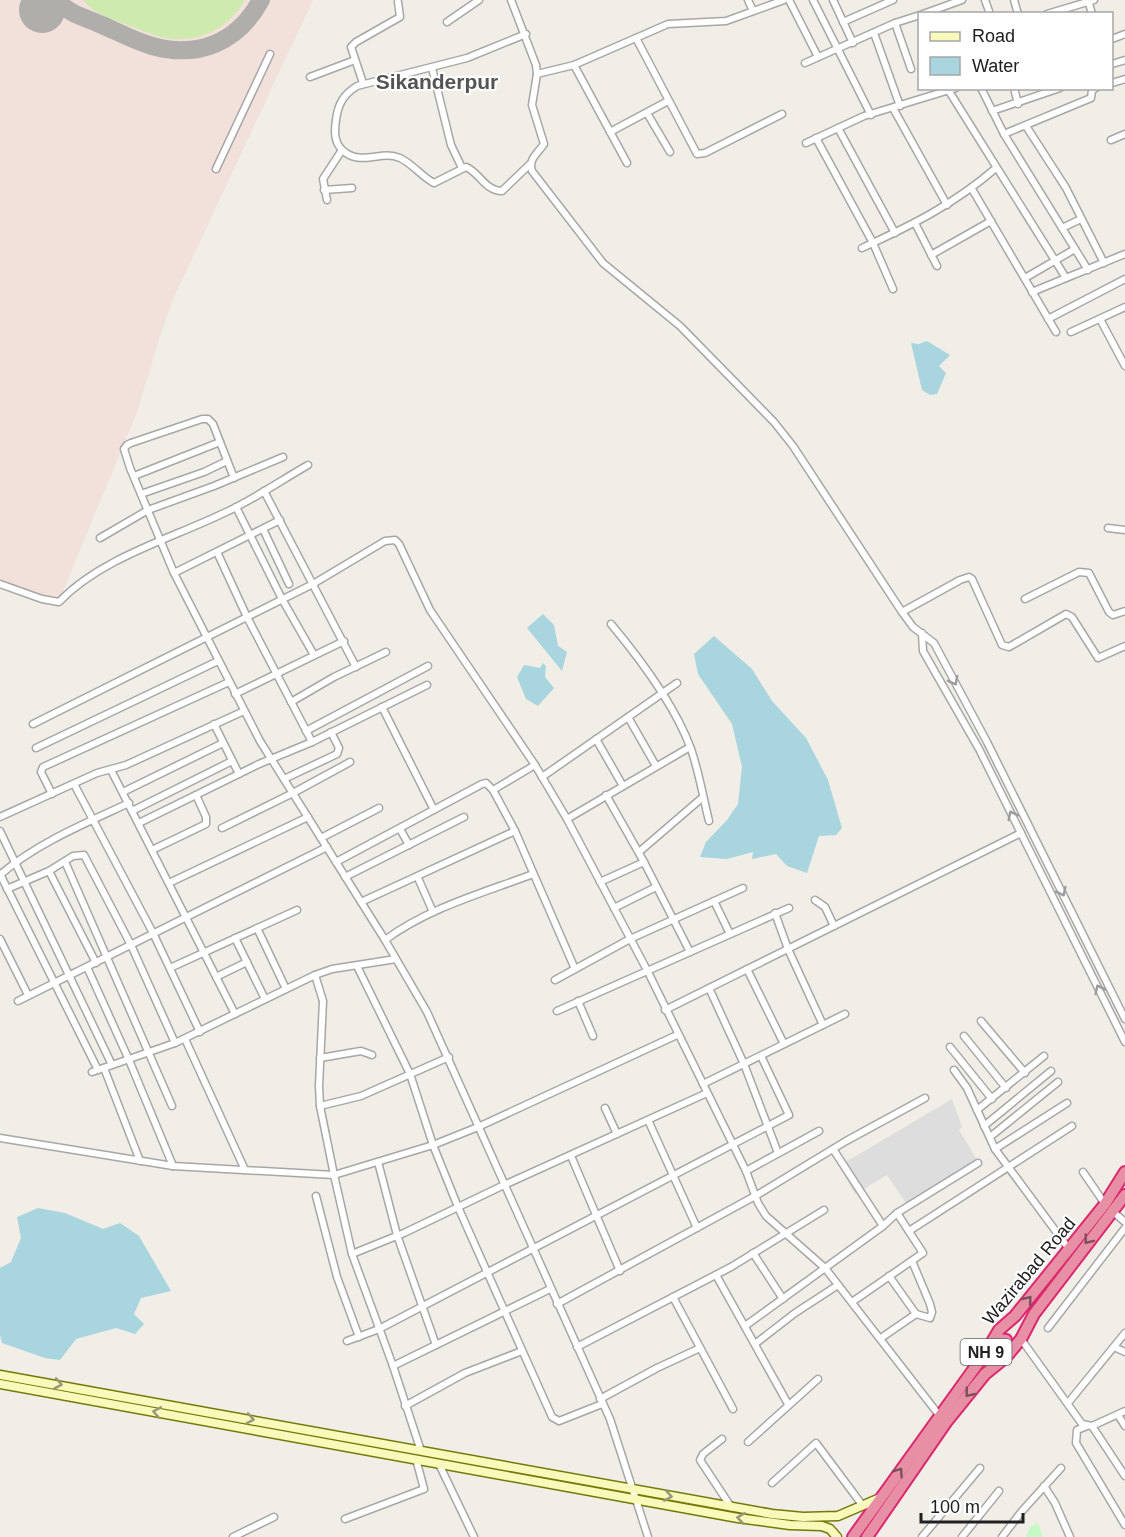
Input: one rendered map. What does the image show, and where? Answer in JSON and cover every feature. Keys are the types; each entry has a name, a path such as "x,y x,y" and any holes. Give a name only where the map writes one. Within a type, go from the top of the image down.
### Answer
{"highway":[{"name":"Wazirabad Road","path":"870,1536 946,1421 986,1374 1006,1357 1021,1339 1034,1314 1108,1207 1125,1172"},
{"name":"Wazirabad Road","path":"853,1537 999,1330 1015,1316 1069,1249 1108,1207 1125,1195"},
{"path":"990,1345 998,1340 1007,1341 997,1363"}],"main road":[{"path":"0,1375 790,1525 822,1526 830,1529 837,1537"},
{"path":"0,1383 191,1413"},
{"path":"635,1495 772,1514 822,1517 838,1516 881,1498"}],"street":[{"path":"447,22 479,0"},
{"path":"511,0 526,34 536,65 537,74 532,105 544,144 530,164 506,188 498,192 489,188 470,168 462,168 434,183 399,158 392,156 356,158 342,150 335,138 335,122 339,105 348,92 363,83 432,68 478,54 526,34"},
{"path":"748,0 753,12"},
{"path":"537,74 574,65 668,24 726,21 783,0 818,57"},
{"path":"813,0 871,115"},
{"path":"833,0 853,43"},
{"path":"843,22 892,0"},
{"path":"940,11 962,0"},
{"path":"1069,10 1090,1"},
{"path":"363,83 352,51 353,44 400,17 398,2"},
{"path":"805,63 895,23 918,17"},
{"path":"895,23 911,69"},
{"path":"874,33 896,107 947,206"},
{"path":"636,38 693,151 697,154 701,155 782,114"},
{"path":"216,169 270,54"},
{"path":"310,77 355,60"},
{"path":"574,65 627,164"},
{"path":"432,68 451,145 462,168"},
{"path":"806,143 871,115 948,90 1066,278"},
{"path":"982,90 1004,134 1088,270"},
{"path":"1014,90 1018,104"},
{"path":"992,111 1055,90"},
{"path":"1004,134 1091,98 1092,90"},
{"path":"610,132 668,101"},
{"path":"647,113 670,152"},
{"path":"1026,126 1060,178 1104,263"},
{"path":"838,128 896,233"},
{"path":"1111,141 1125,134"},
{"path":"816,138 873,243 893,288"},
{"path":"327,200 323,179 342,150"},
{"path":"530,164 534,175 603,263 680,326 774,422 793,446 902,612 913,627 934,644 987,742 1125,1019"},
{"path":"862,249 947,206 972,189 996,168"},
{"path":"324,190 352,188"},
{"path":"972,189 1056,332"},
{"path":"1062,228 1081,219"},
{"path":"931,255 991,221"},
{"path":"915,223 937,266"},
{"path":"1024,278 1075,249"},
{"path":"1032,292 1125,254"},
{"path":"1048,319 1125,279"},
{"path":"1071,332 1125,306"},
{"path":"1100,318 1125,366"},
{"path":"234,478 211,421 205,418 131,443 127,445 124,453 174,573 244,711 272,760 415,989 449,1057 550,1289 610,1419 648,1537"},
{"path":"134,476 220,442"},
{"path":"100,538 148,510 283,457"},
{"path":"141,494 204,472 227,461"},
{"path":"0,584 42,599 59,602 74,586 111,564 236,507 308,465"},
{"path":"264,491 356,667"},
{"path":"236,507 282,599 314,655"},
{"path":"174,573 280,520"},
{"path":"1108,528 1125,530"},
{"path":"263,529 289,584"},
{"path":"33,724 313,584 380,543 390,539 395,540 430,610 535,765 567,819 648,972 766,1216 825,1268 939,1415"},
{"path":"218,552 247,617 312,742"},
{"path":"1025,599 1079,572 1085,572 1089,573 1109,612 1113,615 1125,611"},
{"path":"902,612 969,577 1005,647 1009,647 1066,614 1072,617 1098,658 1125,645"},
{"path":"611,624 662,693 690,747 709,821"},
{"path":"921,633 924,651 979,749 1125,1042"},
{"path":"235,694 344,641"},
{"path":"291,702 334,677 386,652"},
{"path":"36,748 218,661"},
{"path":"306,730 428,666"},
{"path":"52,794 41,772 43,768 229,682"},
{"path":"542,777 677,683"},
{"path":"139,823 427,685"},
{"path":"382,706 434,810"},
{"path":"0,817 97,773 126,765 244,711"},
{"path":"628,717 656,766"},
{"path":"214,724 239,774"},
{"path":"284,778 337,754 339,748 331,732"},
{"path":"596,739 623,786"},
{"path":"123,792 223,743"},
{"path":"567,819 690,747"},
{"path":"132,811 232,761"},
{"path":"222,828 350,762"},
{"path":"493,790 535,765"},
{"path":"111,770 235,1014"},
{"path":"336,862 486,783 493,790 514,831 575,969"},
{"path":"74,784 153,933 200,1032"},
{"path":"152,850 206,824 206,817 196,795"},
{"path":"606,795 639,852 690,952"},
{"path":"639,852 703,798"},
{"path":"129,803 15,862 0,875 98,1070 140,1161"},
{"path":"321,838 379,808"},
{"path":"169,883 308,817"},
{"path":"345,877 464,817"},
{"path":"399,829 409,845"},
{"path":"0,831 2,841 15,862 112,1065"},
{"path":"361,902 418,878 514,831"},
{"path":"665,1010 1021,833"},
{"path":"18,1001 327,848"},
{"path":"7,889 49,871 74,856 84,855 131,945 176,1043"},
{"path":"600,882 644,862"},
{"path":"1038,866 1047,862"},
{"path":"66,864 172,1106"},
{"path":"49,871 96,963"},
{"path":"385,940 398,930 433,912 533,874"},
{"path":"418,878 433,912"},
{"path":"614,908 656,887"},
{"path":"555,980 630,939 743,888"},
{"path":"815,900 825,907 834,926"},
{"path":"714,901 730,934"},
{"path":"557,1011 789,908"},
{"path":"170,968 297,910"},
{"path":"775,914 788,949 823,1025"},
{"path":"257,928 286,989"},
{"path":"235,938 265,999"},
{"path":"0,939 28,995"},
{"path":"98,1070 176,1043 315,975 333,969 396,959"},
{"path":"216,977 247,963"},
{"path":"357,966 410,1074 433,1145 458,1207 552,1417 555,1420 563,1420 657,1368 700,1348"},
{"path":"87,967 129,1059 172,1166"},
{"path":"747,969 784,1044"},
{"path":"315,975 323,1001 320,1106 334,1175 352,1254 393,1366 422,1456 424,1489 345,1519"},
{"path":"709,988 744,1064 778,1153"},
{"path":"578,1002 593,1036"},
{"path":"703,1084 845,1014"},
{"path":"981,1021 1025,1073"},
{"path":"0,1138 172,1166 334,1175 433,1145 478,1127 677,1035"},
{"path":"964,1036 1006,1088"},
{"path":"185,1039 245,1170"},
{"path":"950,1047 992,1099"},
{"path":"320,1058 362,1051 372,1054"},
{"path":"347,1341 379,1329 789,1115 790,1112 761,1056"},
{"path":"977,1110 1044,1056"},
{"path":"320,1106 361,1096 449,1057"},
{"path":"954,1070 967,1088 995,1149 1069,1249"},
{"path":"984,1126 1051,1071"},
{"path":"990,1137 1058,1082"},
{"path":"352,1254 707,1093"},
{"path":"557,1304 757,1195 833,1149 925,1098"},
{"path":"995,1149 1067,1103"},
{"path":"605,1108 617,1134"},
{"path":"648,1120 697,1228"},
{"path":"909,1231 1072,1126"},
{"path":"746,1171 819,1131"},
{"path":"833,1149 883,1226"},
{"path":"571,1156 620,1271"},
{"path":"378,1162 397,1235 436,1346"},
{"path":"745,1326 883,1226 897,1213 978,1163"},
{"path":"1083,1172 1108,1207 1125,1222"},
{"path":"316,1196 337,1277 359,1336"},
{"path":"577,1347 716,1275 824,1210"},
{"path":"852,1302 923,1253 897,1213"},
{"path":"1048,1328 1125,1228"},
{"path":"753,1253 783,1299"},
{"path":"889,1276 916,1314 930,1318 932,1312 912,1261"},
{"path":"716,1275 788,1404"},
{"path":"755,1344 795,1313 838,1285"},
{"path":"393,1366 550,1289"},
{"path":"673,1297 733,1409"},
{"path":"881,1338 916,1314"},
{"path":"1068,1403 1125,1332"},
{"path":"1021,1339 1082,1424 1089,1426 1125,1476"},
{"path":"1114,1347 1125,1352"},
{"path":"405,1406 465,1373 522,1351"},
{"path":"748,1442 818,1379"},
{"path":"1125,1411 1077,1430 1076,1443 1125,1525"},
{"path":"1118,1415 1125,1426"},
{"path":"722,1439 703,1454 700,1460 731,1507"},
{"path":"772,1483 816,1443 863,1506"},
{"path":"440,1460 443,1477 474,1537"},
{"path":"922,1537 981,1468"},
{"path":"1002,1537 1061,1468"},
{"path":"1044,1486 1055,1503 1070,1537"},
{"path":"962,1537 999,1491"},
{"path":"233,1537 274,1516"}],"shaded area":[{"path":"0,0 313,0 174,297 137,412 57,606 0,582"},
{"path":"952,1099 962,1127 959,1130 977,1160 908,1206 887,1175 855,1194 839,1166"}],"green space":[{"path":"83,0 245,0 231,19 212,32 189,39 178,39 155,35 106,17"},
{"path":"1038,1523 1043,1537 1026,1537 1030,1527"}],"water":[{"path":"927,341 950,355 939,366 946,373 937,394 930,395 922,390 911,343 919,344"},
{"path":"543,614 554,625 558,646 567,652 562,671 527,628"},
{"path":"714,636 752,669 772,701 806,738 828,780 842,828 836,835 819,836 807,873 787,866 776,854 752,859 753,852 727,859 700,857 706,842 727,820 738,804 742,767 732,724 698,674 694,654"},
{"path":"543,663 546,666 545,677 554,688 538,706 526,699 517,677 524,665 540,668"},
{"path":"38,1208 65,1213 103,1229 120,1223 139,1236 171,1291 141,1298 134,1314 144,1324 135,1334 116,1328 76,1339 60,1360 45,1358 2,1343 0,1268 11,1262 21,1238 17,1217"}],"taxiway":[{"path":"58,0 66,9 139,42 169,49 186,50 216,44 229,36 252,15 261,0"}],"runway":[{"path":"42,10 46,0"}],"district":[{"name":"Sikanderpur","path":"437,81"}]}
